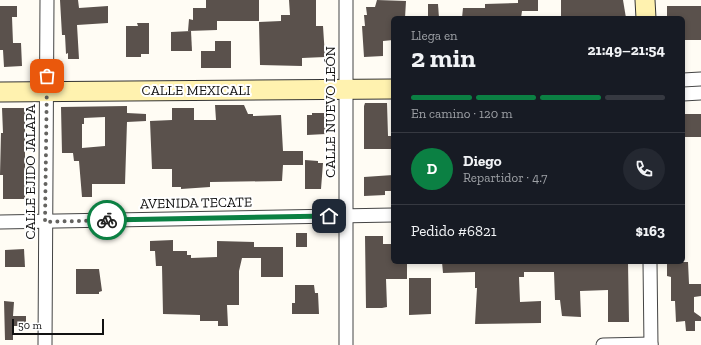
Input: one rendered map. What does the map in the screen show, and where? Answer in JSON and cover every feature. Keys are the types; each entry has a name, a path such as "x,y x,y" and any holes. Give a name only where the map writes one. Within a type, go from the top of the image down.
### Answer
{"street":[{"name":"CALLE EJIDO JALAPA","path":"44,345 47,0"},
{"name":"CALLE NUEVO LEÓN","path":"346,0 346,345"},
{"path":"646,0 646,16"},
{"path":"685,80 701,79"},
{"name":"CALLE MEXICALI","path":"0,92 391,89"},
{"path":"685,94 701,93"},
{"name":"AVENIDA TECATE","path":"0,222 391,216"},
{"path":"603,345 651,344 650,264"}],"building":[{"path":"60,0 78,0 79,8 108,6 108,23 77,25 79,59 68,59 68,53 66,54 65,35 62,35"},
{"path":"206,0 259,0 259,21 217,21 217,30 188,31 189,19 193,20 193,8 206,8"},
{"path":"289,0 316,0 316,26 323,26 325,57 302,58 302,66 260,65 259,22 281,21 281,15 290,15"},
{"path":"377,0 406,1 405,16 391,16 391,40 383,41 383,56 364,57 362,26 365,26 364,15 367,15 366,7 375,7"},
{"path":"518,0 538,0 538,11 522,11 521,16 462,16 463,8 485,8 485,4 518,3"},
{"path":"561,0 623,0 626,16 561,16"},
{"path":"428,4 438,4 439,16 428,16"},
{"path":"0,6 17,6 17,17 12,17 13,43 21,43 22,66 4,67 3,50 0,50"},
{"path":"667,6 701,6 701,40 685,40 685,16 667,16"},
{"path":"137,23 149,23 149,54 141,54 141,57 126,57 126,26 138,26"},
{"path":"191,31 192,51 171,51 171,32"},
{"path":"215,41 231,41 231,68 201,68 201,51 215,51"},
{"path":"365,103 387,103 388,136 391,136 391,149 364,149"},
{"path":"215,105 244,105 248,114 253,114 253,116 281,115 283,151 303,151 303,165 283,165 282,181 210,182 210,187 181,189 181,187 172,187 172,169 152,169 150,121 172,120 172,108 194,108 194,120 216,120"},
{"path":"127,106 127,113 146,114 146,121 127,122 125,184 92,184 92,197 82,197 79,161 74,161 73,153 62,153 61,107","holes":["105,117 105,146 82,148 82,124 84,124 84,118"]},
{"path":"2,108 25,108 25,199 3,199 3,175 0,175 1,133 3,133"},
{"path":"312,113 326,113 326,134 307,135 307,115 312,115"},
{"path":"685,114 701,114 701,137 685,137"},
{"path":"305,160 323,163 321,189 305,189"},
{"path":"391,175 391,191 385,191 385,195 364,196 364,177"},
{"path":"296,233 307,233 307,247 296,247"},
{"path":"365,236 383,236 383,244 391,244 391,264 407,264 407,279 386,279 387,307 366,308"},
{"path":"173,240 173,251 187,251 187,255 191,255 191,258 217,257 217,241 254,242 254,247 283,247 283,277 261,277 261,258 242,258 239,271 239,305 227,305 228,326 218,326 218,321 200,321 200,315 163,314 162,266 156,266 155,251 150,251 150,241"},
{"path":"24,249 25,267 5,267 5,250"},
{"path":"685,262 688,262 689,284 701,284 701,296 694,297 694,312 701,317 701,321 695,321 695,331 686,331 685,321 676,322 675,301 671,301 671,277 667,276 667,264 685,264"},
{"path":"442,264 628,264 629,322 608,322 608,290 580,291 581,317 562,316 560,300 555,300 554,272 524,272 524,277 519,277 520,302 541,301 541,323 475,324 477,288 475,288 475,272 443,273"},
{"path":"76,269 99,269 102,291 99,292 99,294 76,294"},
{"path":"409,278 431,278 431,314 409,315"},
{"path":"295,285 314,285 315,293 318,293 319,314 292,314 292,303 295,303"},
{"path":"4,301 14,302 13,316 26,316 26,326 13,326 13,340 5,340"}],"way so far":[{"path":"47,76 45,222 107,220"}],"route":[{"path":"107,220 329,216"}]}
